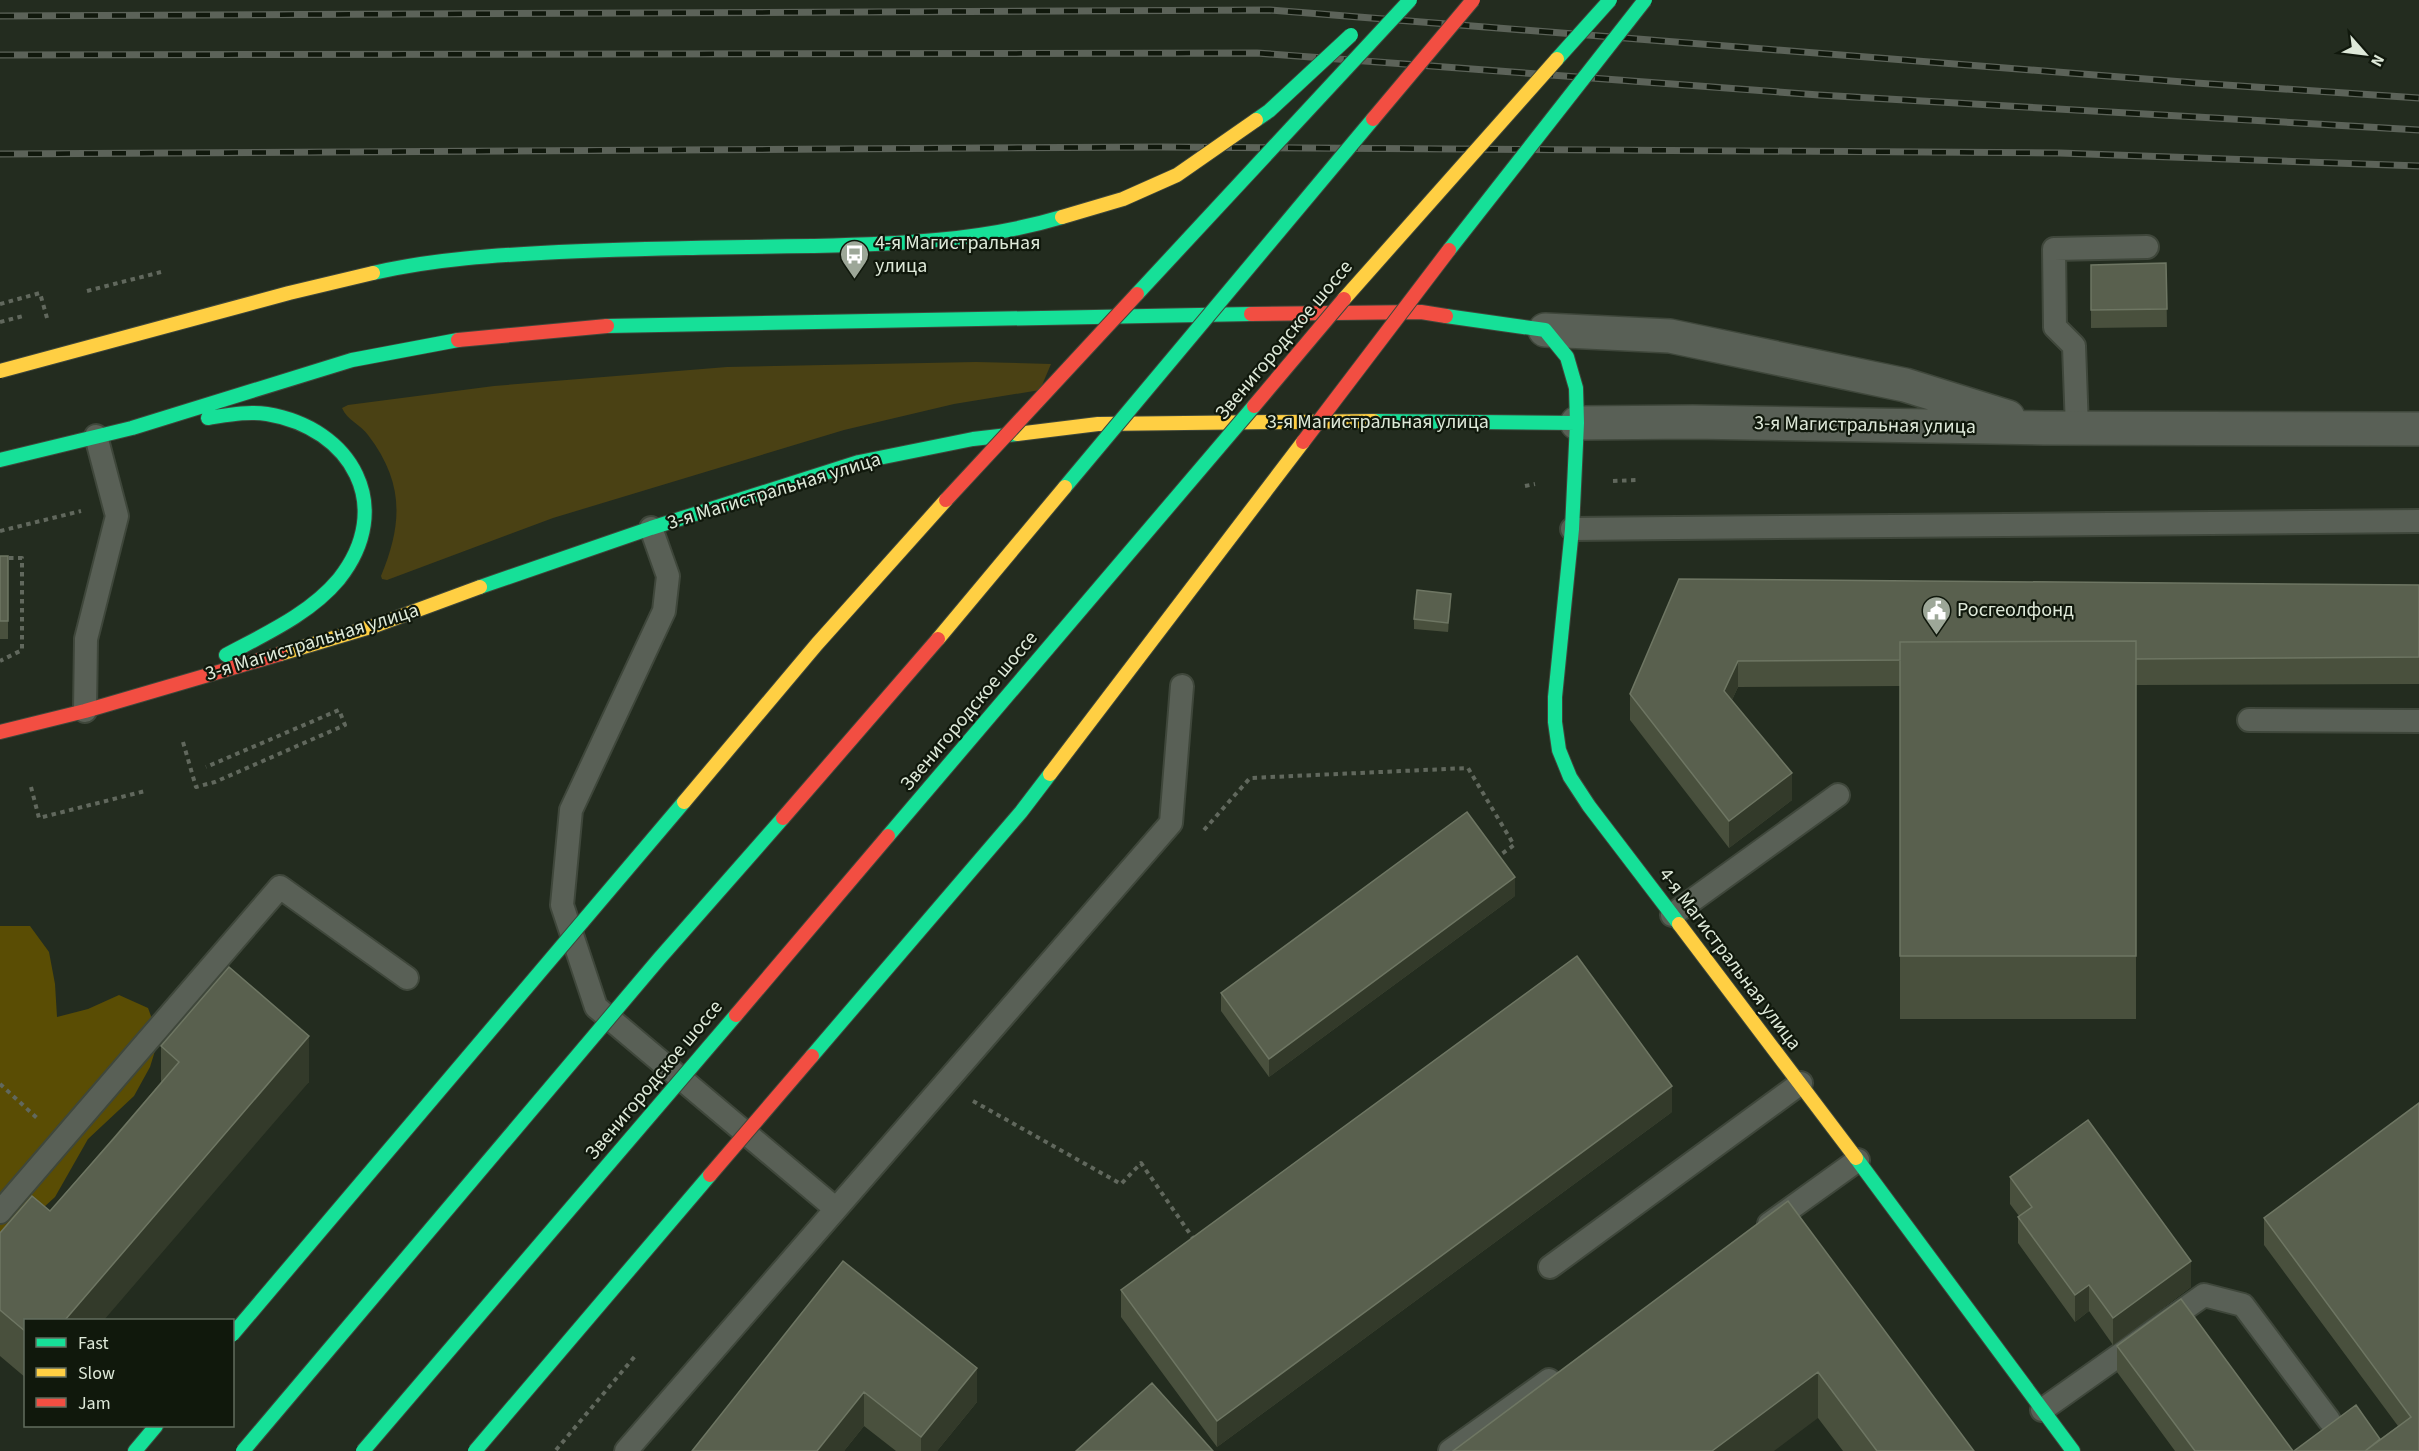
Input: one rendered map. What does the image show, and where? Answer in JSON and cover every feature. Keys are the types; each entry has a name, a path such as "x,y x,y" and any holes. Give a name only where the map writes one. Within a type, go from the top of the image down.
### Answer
{"main road":[{"path":"234,1333 817,644 951,494 1410,0"},
{"path":"243,1451 659,959 886,701 1473,0"},
{"name":"Звенигородское шоссе","path":"363,1451 1368,271 1610,0"},
{"path":"475,1451 1021,812 1448,251 1645,0"},
{"path":"0,370 300,290 379,272 481,256 600,250 887,244 979,235 1038,224 1123,199 1177,175 1269,111 1364,23"},
{"name":"3-я Магистральная улица","path":"0,460 132,428 352,360 456,340 584,327 1068,316 1420,312 1545,330"},
{"path":"1545,330 1567,357 1576,388 1577,423"},
{"path":"132,428 250,412 276,417 300,424 337,449 356,473 364,494 365,513 361,538 349,565 327,591 297,616 172,685"},
{"name":"3-я Магистральная улица","path":"0,732 85,711 377,625 651,528 858,462 972,439 1098,424 1382,421 1577,423"},
{"name":"4-я Магистральная улица","path":"1577,423 1572,529 1555,696 1559,750 1570,777 1589,806 1801,1083 2073,1451"},
{"path":"135,1451 154,1427"}],"street":[{"name":"3-я Магистральная улица","path":"1545,330 1670,336 1905,385 2044,428"},
{"name":"3-я Магистральная улица","path":"1577,423 1693,422 2044,428 2419,429"}],"lane":[{"path":"2076,428 2074,346 2055,327 2054,249 2147,247"},
{"path":"85,711 86,639 117,516 96,436"},
{"path":"1572,529 2419,521"},
{"path":"651,528 668,576 664,611 571,810 562,906 596,1007 836,1209"},
{"path":"626,1451 1171,823 1182,686"},
{"path":"2249,720 2419,721"},
{"path":"1672,915 1838,795"},
{"path":"0,1212 280,887 406,978"},
{"path":"1550,1267 1801,1083"},
{"path":"1754,1234 1858,1160"},
{"path":"2042,1410 2204,1295 2243,1305 2329,1420"},
{"path":"1450,1451 1564,1370"}],"path":[{"path":"87,291 160,272"},
{"path":"0,304 40,293 49,324"},
{"path":"0,322 23,316"},
{"path":"1613,481 1637,480"},
{"path":"1525,486 1535,484"},
{"path":"0,531 85,510"},
{"path":"0,558 22,558 22,650 0,661"},
{"path":"183,742 196,787 215,782 345,724 339,710 206,767"},
{"path":"1203,831 1250,778 1468,768 1514,845 1491,862"},
{"path":"31,787 39,818 145,791"},
{"path":"0,1084 62,1140"},
{"path":"977,1090 970,1100 1121,1184 1141,1163 1199,1246"},
{"path":"556,1450 636,1355"}],"shaded area":[{"path":"976,362 1051,364 1040,390 954,404 844,430 553,518 387,580 382,579 381,576 388,557 396,520 394,486 380,452 365,431 347,416 342,408 348,405 494,386 727,367"},
{"path":"0,926 30,926 49,952 55,984 57,1017 88,1009 119,995 148,1008 159,1038 150,1067 134,1096 88,1139 55,1197 31,1219 0,1242"}],"building":[{"path":"2166,263 2167,309 2091,310 2091,265"},
{"path":"0,556 8,556 8,621 0,621"},
{"path":"1679,579 2419,585 2419,657 2136,659 2136,641 1900,642 1900,660 1738,661 1724,691 1792,773 1729,821 1630,694"},
{"path":"1417,590 1451,594 1448,623 1414,619"},
{"path":"2136,641 2136,956 1900,956 1900,642"},
{"path":"1467,812 1515,877 1269,1059 1221,993"},
{"path":"1577,956 1672,1086 1217,1421 1121,1290"},
{"path":"229,967 309,1036 66,1319 24,1319 24,1330 0,1310 0,1233 32,1196 50,1211 115,1137 179,1062 161,1046"},
{"path":"2419,1103 2419,1451 2365,1451 2411,1417 2264,1218"},
{"path":"2088,1120 2191,1261 2113,1318 2089,1285 2075,1295 2018,1217 2032,1207 2010,1177"},
{"path":"1788,1201 1974,1451 1877,1451 1818,1372 1712,1451 1453,1451"},
{"path":"843,1261 977,1368 921,1437 864,1392 817,1451 692,1451"},
{"path":"2181,1299 2293,1451 2195,1451 2117,1346"},
{"path":"1152,1383 1213,1451 1076,1451"},
{"path":"2356,1405 2380,1439 2365,1451 2294,1451"}],"railway":[{"path":"0,16 1270,10 2196,83 2419,98"},
{"path":"0,55 1257,53 1819,95 2419,130"},
{"path":"0,154 1160,147 2060,153 2419,166"}],"traffic: fast":[{"path":"1137,294 1410,0"},
{"path":"1557,59 1610,0"},
{"path":"1449,250 1645,0"},
{"path":"1256,120 1269,111 1351,35"},
{"path":"1065,487 1373,119"},
{"path":"373,273 442,261 536,253 845,245 939,240 1001,231 1062,217"},
{"path":"607,326 1251,314"},
{"path":"1446,316 1545,330 1567,357 1576,388 1577,423 1572,529 1555,697 1555,722 1559,750 1570,777 1589,806 1679,924"},
{"path":"0,460 132,428 352,360 458,340"},
{"path":"888,836 1254,406"},
{"path":"208,418 260,413 297,422 322,436 342,453 356,475 364,499 364,525 356,552 339,579 315,603 301,613 226,655"},
{"path":"1374,421 1577,423"},
{"path":"480,587 651,528 859,462 973,439 1017,434"},
{"path":"812,1056 1021,812 1050,774"},
{"path":"234,1333 684,802"},
{"path":"243,1451 659,959 783,818"},
{"path":"363,1451 736,1015"},
{"path":"1856,1158 2073,1451"},
{"path":"475,1451 710,1175"},
{"path":"135,1451 155,1427"}],"traffic: slow":[{"path":"1344,299 1557,59"},
{"path":"1062,217 1123,199 1177,175 1256,120"},
{"path":"0,371 289,293 373,273"},
{"path":"1017,434 1098,424 1374,421"},
{"path":"1050,774 1303,442"},
{"path":"938,639 1065,487"},
{"path":"684,802 817,644 946,500"},
{"path":"280,654 377,625 480,587"},
{"path":"1679,924 1856,1158"}],"traffic: jam":[{"path":"1373,119 1473,0"},
{"path":"1303,442 1449,250"},
{"path":"946,500 1137,294"},
{"path":"1254,406 1344,299"},
{"path":"1251,314 1421,312 1446,316"},
{"path":"458,340 607,326"},
{"path":"783,818 938,639"},
{"path":"0,732 85,711 280,654"},
{"path":"736,1015 888,836"},
{"path":"710,1175 812,1056"}],"place":[{"name":"4-я Магистральная улица","path":"854,280"},
{"name":"Росгеолфонд","path":"1936,636"}]}
